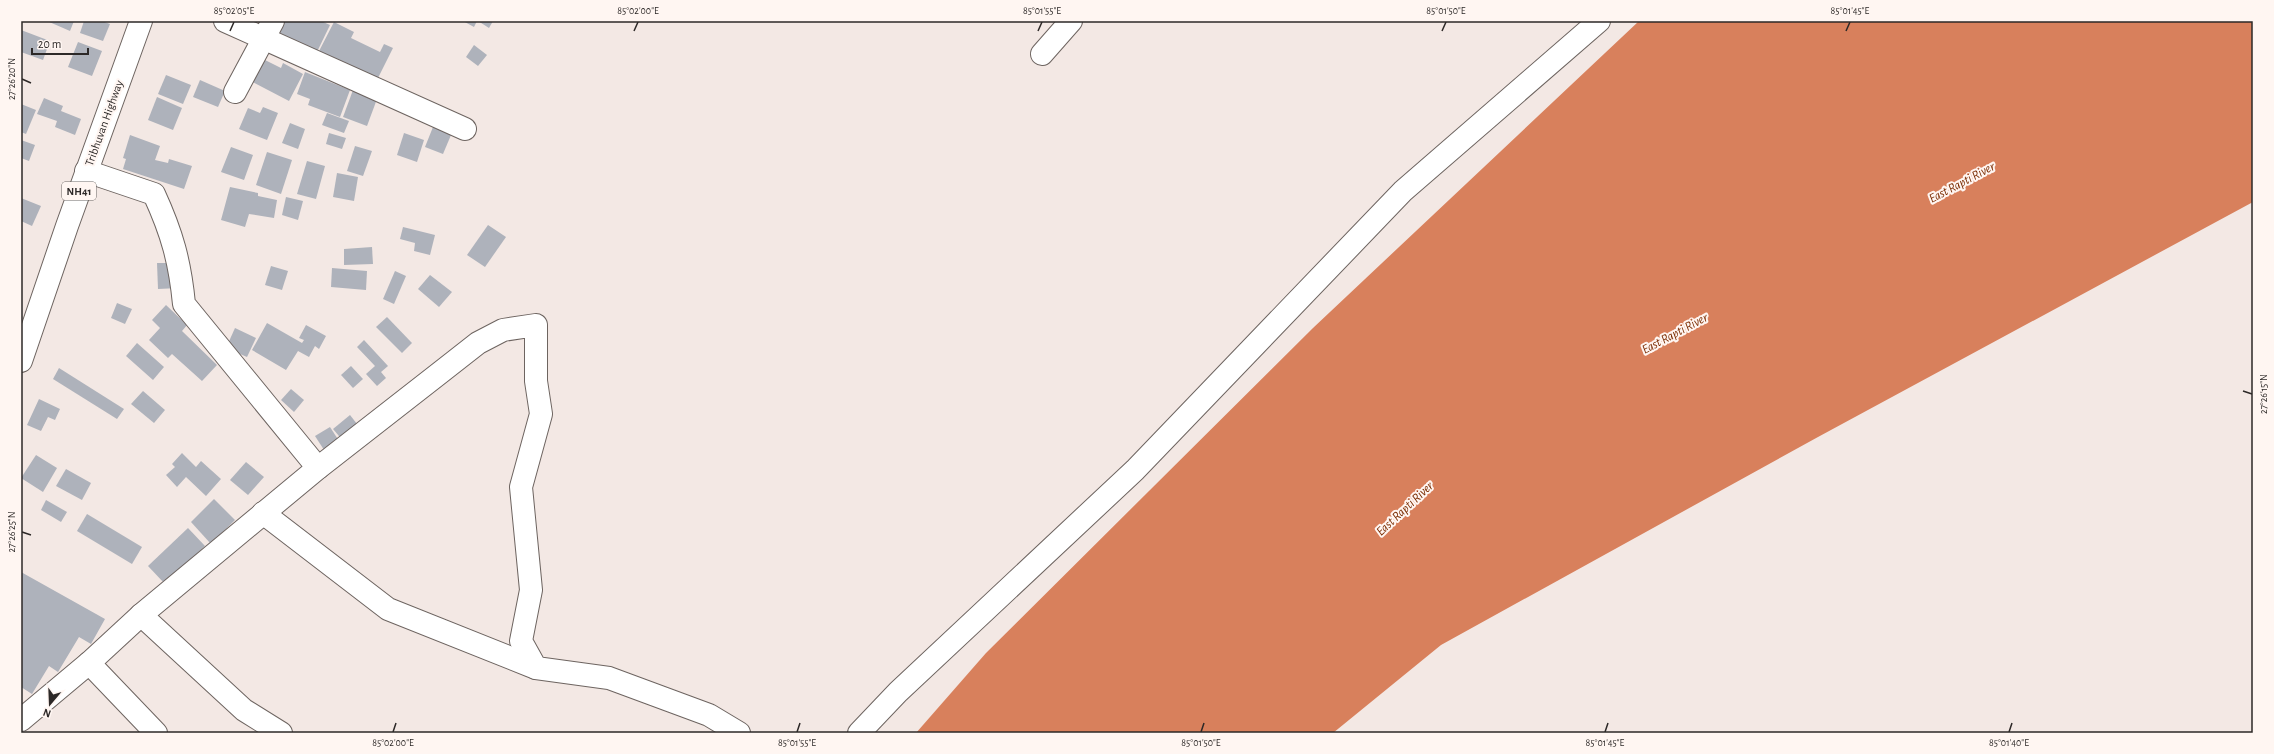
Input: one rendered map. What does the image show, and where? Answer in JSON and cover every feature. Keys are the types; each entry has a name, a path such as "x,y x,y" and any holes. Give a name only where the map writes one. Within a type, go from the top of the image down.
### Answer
{"street":[{"name":"Tribhuvan Highway","path":"21,361 86,171 141,21"},
{"path":"225,21 268,30 465,128"},
{"path":"1042,54 1071,21"},
{"path":"859,733 898,692 1135,470 1403,191 1599,21"},
{"path":"235,92 268,30"},
{"path":"86,171 154,194 170,230 181,278 184,304 318,468"},
{"path":"21,720 89,663 141,615 263,513 318,468 478,344 503,330 536,325 536,381 541,414 521,487 531,590 522,641 536,668"},
{"path":"263,513 388,609 536,668 609,678 709,715 739,733"},
{"path":"141,615 244,710 281,733"},
{"path":"89,663 156,733"}],"water":[{"name":"East Rapti River","path":"1639,21 2253,21 2253,202 1818,437 1441,645 1333,733 916,733 986,653 1313,328"}],"building":[{"path":"47,21 74,21 70,31"},
{"path":"84,21 102,21 110,24 103,41 80,33"},
{"path":"278,21 321,21 330,25 316,54 272,34"},
{"path":"463,21 477,21 474,27"},
{"path":"478,21 493,21 489,28"},
{"path":"334,22 354,32 351,38 380,52 384,44 393,48 376,82 317,55"},
{"path":"21,30 50,41 43,60 21,52"},
{"path":"78,42 102,51 92,76 68,67"},
{"path":"474,45 487,55 478,66 466,57"},
{"path":"259,57 281,68 283,63 303,74 289,101 247,79"},
{"path":"305,72 350,90 340,117 308,105 310,99 297,94"},
{"path":"166,75 191,85 183,104 158,94"},
{"path":"200,80 225,91 218,107 193,97"},
{"path":"353,90 377,99 367,126 343,117"},
{"path":"157,97 182,108 173,130 148,120"},
{"path":"44,98 63,106 61,111 81,119 75,135 55,127 57,121 37,114"},
{"path":"21,104 36,110 26,134 21,132"},
{"path":"263,107 278,113 267,140 239,129 248,108 260,113"},
{"path":"327,113 349,121 344,133 322,125"},
{"path":"290,123 305,129 298,149 282,143"},
{"path":"433,127 451,135 443,154 425,147"},
{"path":"329,133 346,138 342,149 326,144"},
{"path":"404,133 424,140 417,162 397,155"},
{"path":"130,135 160,146 155,160 168,163 169,159 192,166 184,189 123,169 126,159 123,158"},
{"path":"21,140 35,145 29,161 21,158"},
{"path":"355,146 372,151 363,176 347,171"},
{"path":"231,147 253,155 244,180 221,172"},
{"path":"267,152 292,160 281,194 256,185"},
{"path":"307,161 325,166 316,199 297,194"},
{"path":"337,173 358,177 354,201 333,197"},
{"path":"230,187 258,193 258,196 277,200 274,218 249,214 245,227 221,220"},
{"path":"286,197 303,201 298,220 282,215"},
{"path":"21,198 41,206 32,226 21,221"},
{"path":"488,225 506,237 485,267 467,255"},
{"path":"403,227 435,235 430,255 414,251 415,243 400,239"},
{"path":"372,247 373,264 344,265 344,249"},
{"path":"157,263 178,263 179,288 158,289"},
{"path":"271,266 288,271 282,290 265,285"},
{"path":"332,268 367,271 366,290 331,287"},
{"path":"395,271 406,276 394,304 383,299"},
{"path":"430,275 452,292 439,307 418,289"},
{"path":"117,303 132,309 125,324 111,318"},
{"path":"166,305 187,325 182,331 217,365 202,381 172,354 168,358 149,340 160,328 152,320"},
{"path":"387,317 412,343 402,353 376,327"},
{"path":"267,323 302,343 304,340 299,338 306,325 326,336 319,349 315,346 309,357 298,351 286,370 252,350"},
{"path":"235,328 256,338 247,357 226,348"},
{"path":"364,340 388,366 381,372 386,378 377,386 366,374 375,366 357,347"},
{"path":"137,343 164,367 153,380 126,356"},
{"path":"351,366 363,379 353,388 341,375"},
{"path":"59,368 124,409 117,419 53,379"},
{"path":"291,389 304,400 294,412 281,400"},
{"path":"143,391 165,410 154,423 131,404"},
{"path":"39,399 60,409 55,420 48,417 41,431 27,425"},
{"path":"350,415 361,429 344,442 333,429"},
{"path":"330,427 341,444 326,453 315,436"},
{"path":"182,453 196,467 201,461 221,479 206,496 186,477 177,487 166,475 175,467 172,464"},
{"path":"36,455 57,468 43,492 21,478"},
{"path":"246,462 264,477 248,495 230,480"},
{"path":"66,469 91,483 82,500 56,486"},
{"path":"214,499 235,520 211,544 191,522"},
{"path":"46,500 67,512 61,522 41,510"},
{"path":"87,514 142,547 132,564 77,531"},
{"path":"188,528 205,546 165,584 148,566"},
{"path":"21,572 105,619 91,644 79,637 58,672 49,666 32,694 21,687"}]}
